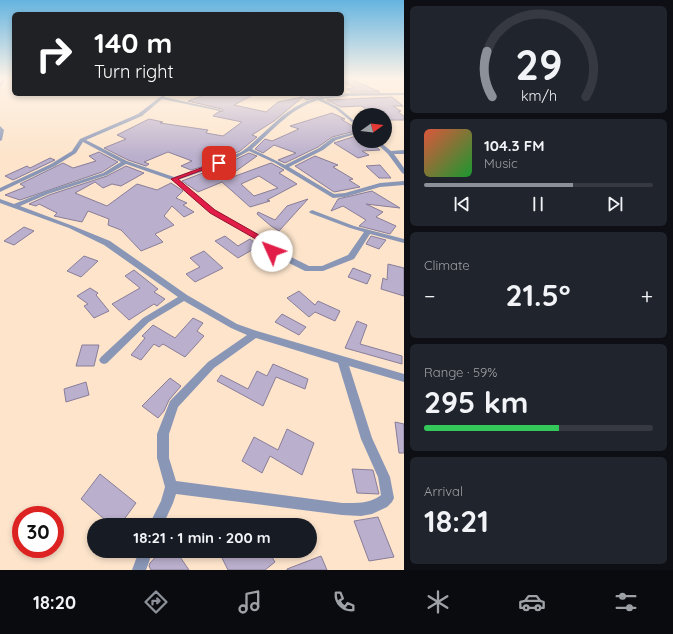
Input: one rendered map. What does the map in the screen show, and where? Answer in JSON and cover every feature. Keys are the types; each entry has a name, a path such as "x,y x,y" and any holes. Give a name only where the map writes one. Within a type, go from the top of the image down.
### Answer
{"street":[{"path":"0,190 53,165 74,152 82,140 140,115 153,105"},
{"path":"193,105 220,110"},
{"path":"174,179 204,170 249,149 296,108 306,105"},
{"path":"329,105 337,108 352,121"},
{"path":"0,127 2,130 0,140"},
{"path":"285,167 321,149 334,139 352,134"},
{"path":"82,140 125,162 174,179 213,212 257,237 272,251 308,269 323,268 351,257 368,232"},
{"path":"384,148 390,153 404,172"},
{"path":"249,149 285,167 333,196 345,195 380,185 404,183"},
{"path":"390,153 404,152"},
{"path":"15,206 46,192 104,174 125,162"},
{"path":"0,200 71,227 108,244 184,297 234,326 255,334 404,378"},
{"path":"312,212 368,232 404,241"},
{"path":"104,360 146,320 184,297"},
{"path":"160,518 167,503 171,487 163,458 163,434 174,404 211,365 255,334"},
{"path":"171,487 365,511 383,502 388,498 384,477 367,439 342,360"},
{"path":"139,570 143,558"}],"building":[{"path":"203,105 235,105 266,112 275,105 294,105 274,121 252,135 257,137 240,151 211,164 191,170 181,166 192,161 168,152 144,162 149,164 146,166 128,160 104,148 126,139 117,135 149,119 163,122 160,123 208,130 206,133 223,136 242,122 213,116 218,112 223,111 222,109"},
{"path":"336,105 401,105 403,106 393,106 401,111 398,112 404,116 404,120 392,120 392,108 365,108 361,106 341,107"},
{"path":"332,113 345,119 341,119 352,126 352,132 332,137 318,147 285,163 278,160 296,153 274,145 263,153 255,149 265,139 272,141 299,129 290,126"},
{"path":"352,137 352,148 378,148 380,150 362,151 369,155 358,158 334,143"},
{"path":"99,152 118,162 102,172 20,200 5,195 25,187 20,184 63,163 73,168 96,161 89,156"},
{"path":"249,153 257,156 229,176 230,178 271,163 284,170 279,173 297,184 267,200 270,201 250,207 222,182 198,192 182,181 226,164","holes":["259,176 278,188 254,196 241,184"]},
{"path":"315,156 338,165 333,167 353,179 349,180 360,187 334,192 295,166"},
{"path":"50,158 55,160 13,180 5,176 27,166 30,168"},
{"path":"380,165 391,178 379,178 366,166"},
{"path":"126,166 144,173 121,186 112,184 103,188 95,182 75,193 107,206 137,184 157,190 171,183 183,191 176,198 187,203 183,205 194,212 184,217 172,206 164,216 174,225 155,234 163,242 141,251 121,230 108,225 109,219 88,211 82,222 54,216 57,213 39,204 36,206 29,204 49,195 107,176"},
{"path":"372,191 400,208 366,204 383,212 376,217 396,226 390,234 359,226 366,220 343,206 331,211 338,199"},
{"path":"308,199 279,231 257,214 258,212 275,220 287,206"},
{"path":"24,227 34,231 14,245 4,241"},
{"path":"225,236 238,246 250,239 259,246 238,258 215,241"},
{"path":"371,236 386,240 379,249 366,244"},
{"path":"204,251 223,268 195,282 186,274 200,267 190,258"},
{"path":"84,256 98,261 81,277 67,271"},
{"path":"388,264 404,268 404,296 381,289 383,278 387,280"},
{"path":"353,268 371,275 367,284 348,277"},
{"path":"134,270 158,289 154,292 165,299 157,306 154,304 129,320 112,304 140,288 125,276"},
{"path":"90,288 98,293 96,295 109,311 94,318 84,306 88,304 77,296"},
{"path":"299,291 315,305 318,301 340,311 335,321 315,312 309,317 287,298"},
{"path":"282,314 306,327 299,335 275,322"},
{"path":"193,318 203,323 197,331 204,336 185,357 163,344 159,347 154,344 141,360 131,355 145,338 142,336 153,325 175,338"},
{"path":"357,321 367,325 360,344 402,356 402,364 345,348"},
{"path":"82,345 99,345 94,366 76,366"},
{"path":"273,364 308,379 305,389 276,377 263,406 217,381 221,375 248,389 257,371 267,376"},
{"path":"170,378 181,386 169,400 164,411 158,418 142,406"},
{"path":"86,382 89,395 66,402 64,389"},
{"path":"395,422 404,424 404,453 399,453"},
{"path":"287,429 314,443 302,475 270,456 262,473 242,461 254,437 278,450"},
{"path":"352,469 373,470 379,494 357,493"},
{"path":"100,474 136,503 125,518 103,518 81,499"},
{"path":"378,517 394,557 369,561 354,521"},
{"path":"321,556 327,570 287,570 287,569"},
{"path":"155,558 181,558 189,570 151,570 149,566"},
{"path":"222,558 272,558 275,562 265,570 228,570"}],"route":[{"path":"219,163 204,170 174,179 192,196 213,212 257,237 272,251"}]}
